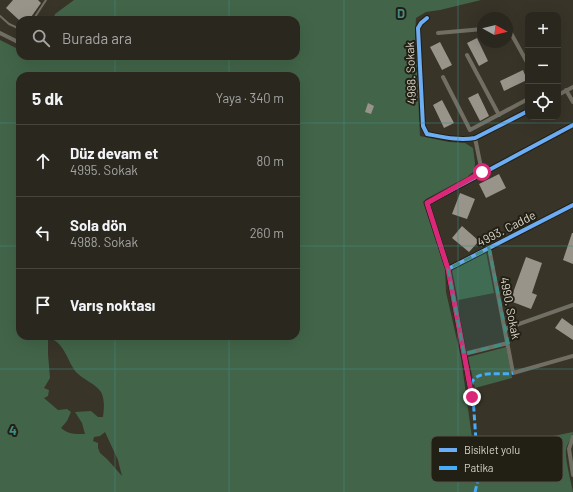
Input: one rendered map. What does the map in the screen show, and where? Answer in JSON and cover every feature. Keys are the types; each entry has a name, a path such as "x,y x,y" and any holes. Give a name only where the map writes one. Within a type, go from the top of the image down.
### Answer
{"street":[{"name":"4988. Sokak","path":"427,18 418,28 424,130 427,134 449,139 466,140 475,138"},
{"path":"438,33 477,30"},
{"path":"0,33 16,41"},
{"path":"513,37 525,59"},
{"path":"467,55 499,115"},
{"path":"443,77 470,130 525,101"},
{"path":"561,93 573,87"},
{"path":"566,90 573,102"},
{"path":"482,172 475,138 523,113 519,104"},
{"path":"472,397 448,269 427,203 482,172 573,125"},
{"name":"4993. Cadde","path":"448,269 573,205"},
{"name":"4990. Sokak","path":"489,248 513,372 573,356"},
{"path":"505,329 573,305"},
{"path":"464,354 508,343"},
{"path":"573,437 570,443 573,475"}],"lane":[{"path":"36,16 46,0"},
{"path":"0,16 9,24 16,27"}],"highlighted area":[{"path":"489,248 508,343 464,354 448,269"}],"green space":[{"path":"74,0 481,0 426,12 416,18 415,33 420,136 449,142 465,143 473,148 475,163 474,171 467,177 423,202 445,268 446,292 461,358 472,436 431,436 431,482 563,482 563,436 553,436 573,432 566,450 566,454 573,492 0,492 0,40 16,48 16,60 300,60 300,16 54,16","holes":["105,432 118,460 122,476 100,453 98,443 93,441 94,437 100,436"]},
{"path":"486,252 494,293 458,300 452,270"},
{"path":"506,347 512,378 475,388 468,357"}],"building":[{"path":"13,0 38,0 41,3 32,16 16,16 16,17 6,8"},
{"path":"477,38 477,48 482,48 488,61 479,66 467,43"},
{"path":"440,42 452,65 442,70 430,47"},
{"path":"523,70 525,75 525,81 504,91 500,81"},
{"path":"478,93 489,116 480,121 468,98"},
{"path":"442,100 454,123 444,128 433,105"},
{"path":"368,103 374,106 371,114 365,112"},
{"path":"499,174 506,188 486,198 479,184"},
{"path":"460,193 475,199 467,219 452,214"},
{"path":"462,226 479,241 469,252 452,238"},
{"path":"573,233 573,264 563,260"},
{"path":"526,257 542,263 532,293 537,295 531,309 510,301"},
{"path":"562,318 573,326 573,340 555,328"}],"marked path":[{"path":"476,436 472,382 475,378 485,374 513,373"},
{"path":"475,492 478,482"}],"cycle path":[{"path":"427,18 418,28 423,126 427,134 457,139 475,138 525,113"},
{"path":"472,397 448,269 427,203 573,125"},
{"path":"448,269 573,205"}],"route":[{"path":"472,397 448,269 427,203 482,172"}]}
